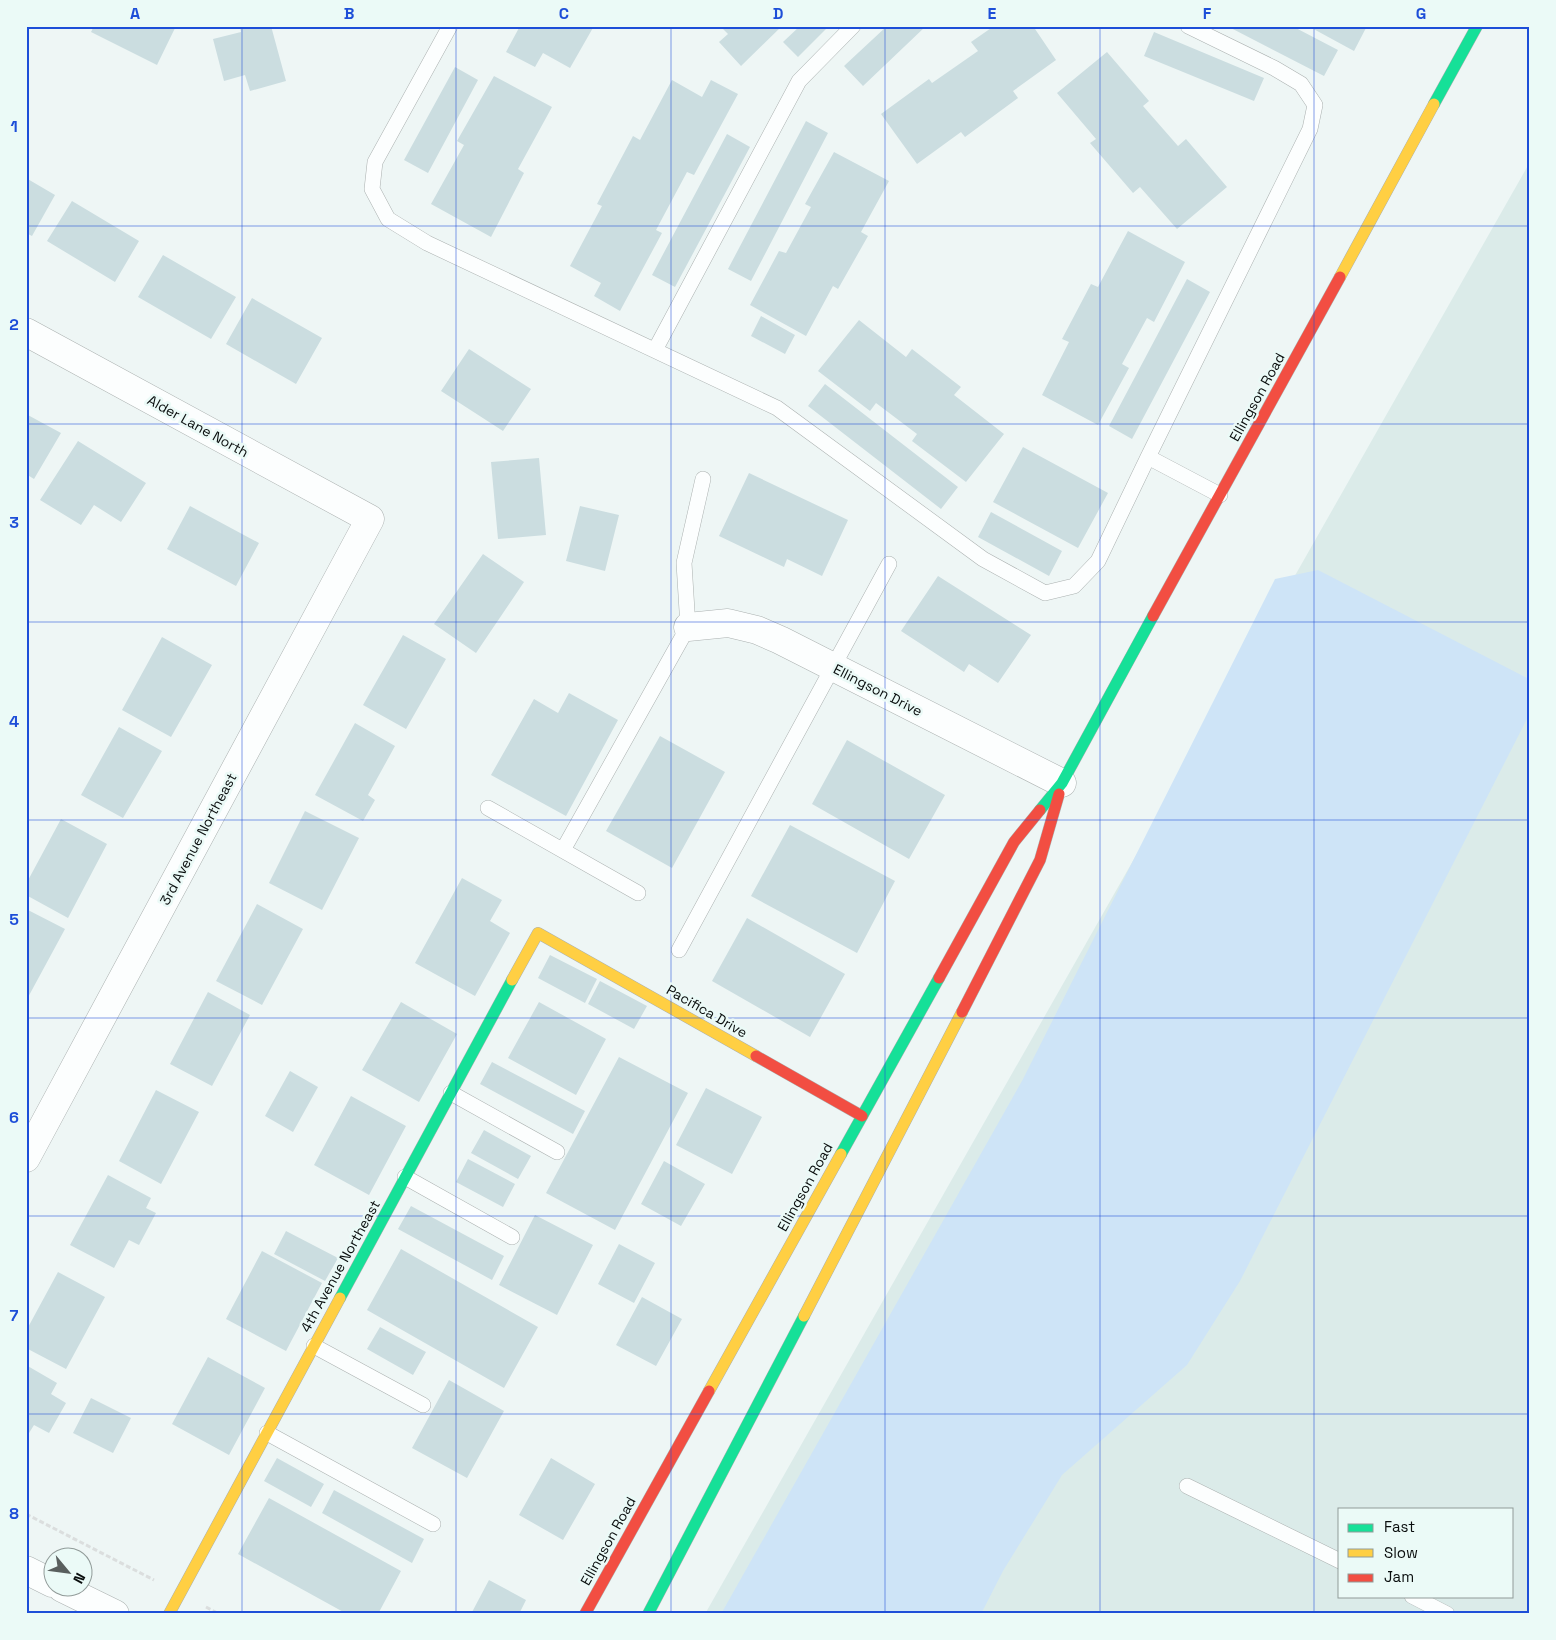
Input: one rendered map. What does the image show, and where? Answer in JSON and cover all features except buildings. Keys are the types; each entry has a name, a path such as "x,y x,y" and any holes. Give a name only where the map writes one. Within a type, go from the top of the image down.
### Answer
{"main road":[{"name":"Ellingson Road","path":"585,1614 1014,842 1062,783 1477,26"},
{"name":"Ellingson Road","path":"648,1614 897,1139 1040,860 1062,783"},
{"name":"Pacifica Drive","path":"538,933 862,1116"},
{"name":"4th Avenue Northeast","path":"169,1614 538,933"},
{"path":"654,1614 663,1585"}],"street":[{"name":"Alder Lane North","path":"26,332 370,520"},
{"name":"3rd Avenue Northeast","path":"26,1158 370,520"},
{"name":"Ellingson Drive","path":"688,627 728,623 757,630 1062,783"},
{"path":"26,1570 42,1578"},
{"path":"82,1598 115,1614"}],"lane":[{"path":"450,26 375,162 372,189 388,219 427,243 777,408 983,559 1045,593 1074,586 1098,561 1310,129 1315,105 1301,84 1274,68 1188,26"},
{"path":"655,350 799,81 852,26"},
{"path":"1148,457 1220,496"},
{"path":"563,850 688,627 684,563 703,479"},
{"path":"679,950 889,564"},
{"path":"488,808 638,893"},
{"path":"451,1093 557,1152"},
{"path":"405,1177 512,1237"},
{"path":"314,1346 423,1405"},
{"path":"267,1433 433,1524"},
{"path":"1188,1486 1338,1560"},
{"path":"1416,1598 1447,1614"}],"path":[{"path":"26,1514 161,1584"}],"shaded area":[{"path":"1530,162 1530,1614 705,1614"}],"water":[{"path":"1318,570 1527,678 1530,682 1530,713 1240,1281 1187,1365 1062,1475 1003,1571 981,1614 721,1614 1022,1081 1275,579"}],"traffic: fast":[{"path":"1434,104 1477,26"},
{"path":"1040,810 1062,783 1153,616"},
{"path":"841,1154 939,978"},
{"path":"340,1298 512,980"},
{"path":"648,1614 804,1316"}],"traffic: slow":[{"path":"1340,277 1434,104"},
{"path":"512,980 538,933 756,1056"},
{"path":"804,1316 962,1012"},
{"path":"709,1391 841,1154"},
{"path":"169,1614 340,1298"}],"traffic: jam":[{"path":"1153,616 1340,277"},
{"path":"962,1012 1040,860 1059,794"},
{"path":"939,978 1014,842 1040,810"},
{"path":"756,1056 862,1116"},
{"path":"585,1614 709,1391"}]}
